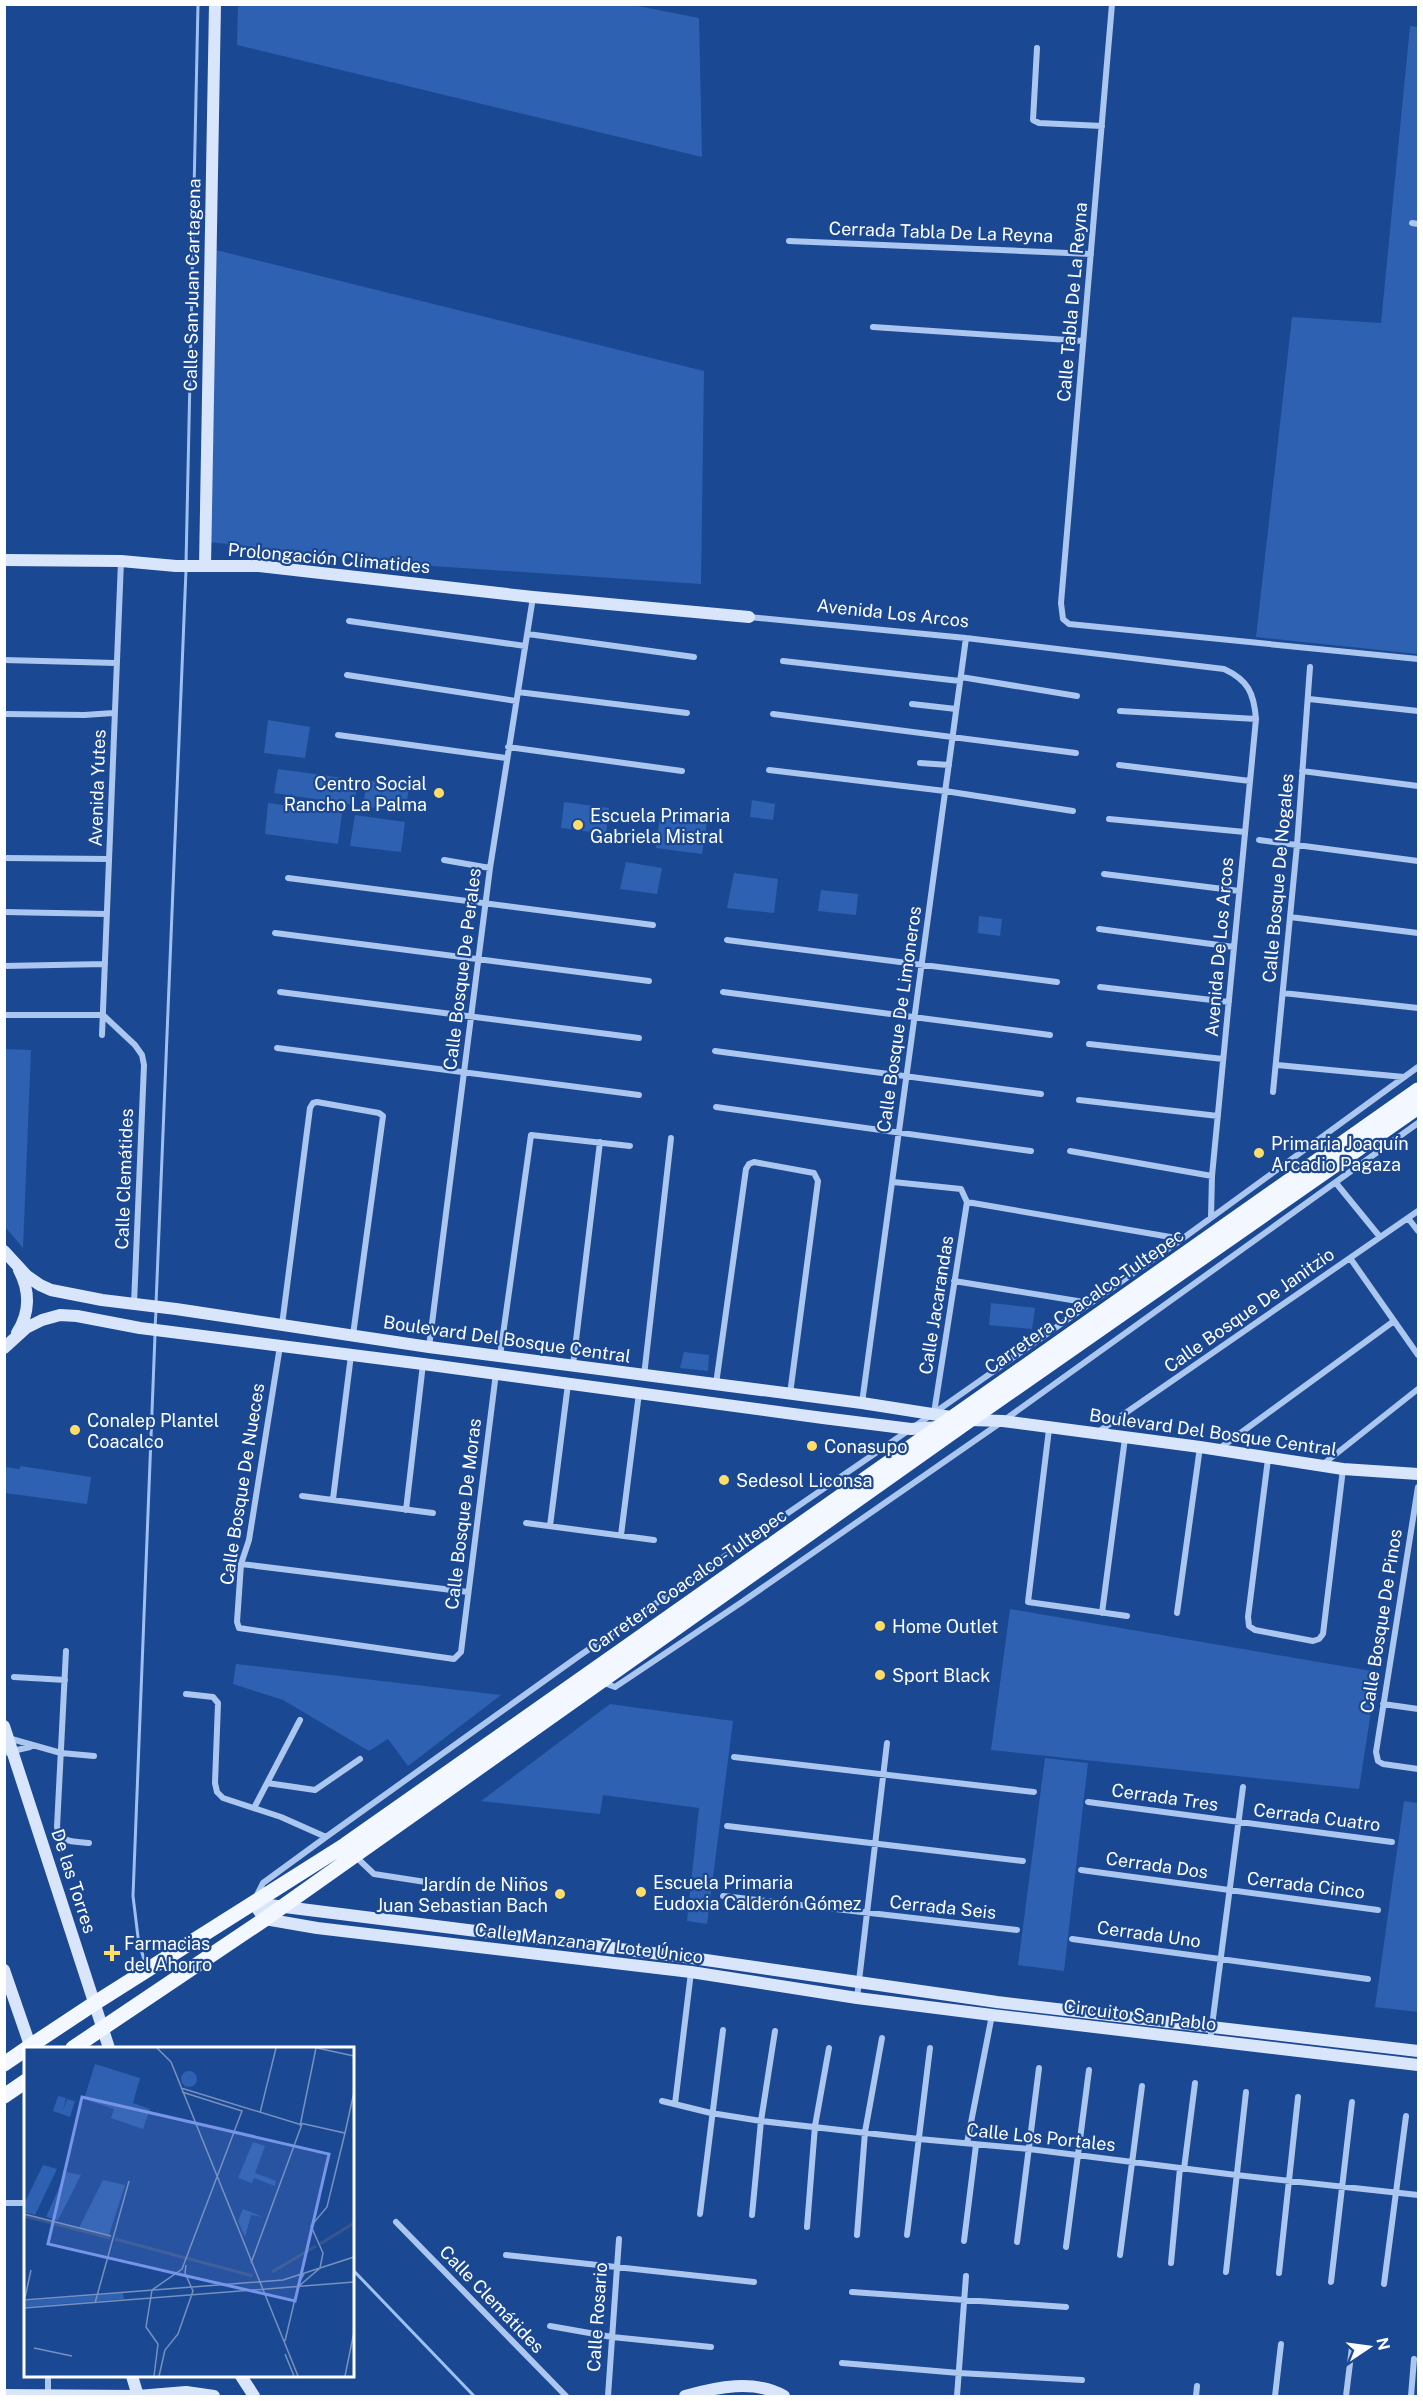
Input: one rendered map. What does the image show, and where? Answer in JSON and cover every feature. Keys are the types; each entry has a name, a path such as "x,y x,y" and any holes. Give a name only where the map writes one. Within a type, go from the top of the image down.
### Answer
{"main road":[{"name":"Carretera Coacalco-Tultepec","path":"76,2047 265,1919 600,1682 1419,1090"},
{"name":"Carretera Coacalco-Tultepec","path":"29,2047 345,1845 937,1420 963,1420 1419,1107"},
{"name":"Carretera Coacalco-Tultepec","path":"4,2064 24,2051"},
{"path":"4,2096 24,2082"}],"street":[{"name":"Calle San Juan Cartagena","path":"200,566 215,4"},
{"name":"Calle Tabla De La Reyna","path":"1112,4 1061,603 1063,619 1069,624 1419,659"},
{"path":"1037,48 1033,120 1039,123 1102,126"},
{"name":"Cerrada Tabla De La Reyna","path":"789,241 1091,254"},
{"path":"873,327 1083,341"},
{"name":"Prolongación Climatides","path":"4,560 121,561 176,566 259,566 533,597"},
{"name":"Avenida Yutes","path":"102,1035 121,561"},
{"name":"Avenida Los Arcos","path":"533,597 966,638 1224,669 1245,682"},
{"name":"Calle Bosque De Perales","path":"429,1347 485,904 506,758 533,597"},
{"path":"349,621 525,646"},
{"path":"528,634 694,657"},
{"name":"Calle Bosque De Limoneros","path":"862,1403 966,638"},
{"path":"4,660 116,663"},
{"path":"783,661 960,679 1077,696"},
{"name":"Calle Bosque De Nogales","path":"1273,1092 1297,845 1310,667"},
{"path":"347,675 516,701"},
{"name":"Avenida De Los Arcos","path":"1210,1217 1256,719 1254,700 1245,682"},
{"path":"518,692 687,713"},
{"path":"1309,699 1419,711"},
{"path":"912,704 956,709"},
{"path":"1120,711 1256,719"},
{"path":"4,714 114,713"},
{"path":"773,714 1076,753"},
{"path":"338,735 506,758"},
{"path":"508,747 682,771"},
{"path":"920,763 949,765"},
{"path":"1119,765 1250,781"},
{"path":"769,770 945,791 1073,811"},
{"path":"1302,771 1419,786"},
{"path":"1110,819 1245,832"},
{"path":"1259,840 1419,861"},
{"path":"4,858 109,859"},
{"path":"444,860 490,868"},
{"path":"1104,874 1239,891"},
{"path":"288,878 653,925"},
{"path":"4,912 107,914"},
{"path":"1290,916 1419,933"},
{"path":"1099,929 1234,947"},
{"path":"275,933 649,981"},
{"path":"727,940 1057,982"},
{"path":"4,966 105,964"},
{"path":"1100,987 1229,1002"},
{"path":"280,992 639,1038"},
{"path":"723,992 1050,1035"},
{"path":"1283,993 1419,1008"},
{"path":"4,1015 103,1015"},
{"name":"Calle Clemátides","path":"103,1015 122,1030 142,1055 144,1065 138,1305"},
{"path":"1089,1044 1223,1059"},
{"path":"277,1048 639,1095"},
{"path":"715,1051 1041,1094"},
{"path":"1277,1065 1405,1077"},
{"path":"937,1420 1090,1303 1419,1067"},
{"path":"1079,1100 1218,1116"},
{"path":"282,1325 310,1108 313,1103 318,1102 379,1113 383,1116 353,1336"},
{"path":"716,1107 1030,1151"},
{"path":"600,1682 615,1687 742,1602 1003,1421 1419,1123"},
{"path":"500,1356 531,1136 535,1134 630,1146"},
{"path":"644,1376 671,1138"},
{"path":"573,1366 600,1142"},
{"path":"1070,1151 1212,1176"},
{"path":"716,1385 746,1169 754,1162 814,1173 818,1181 790,1394"},
{"path":"893,1182 962,1190 967,1202 1182,1239"},
{"path":"1336,1183 1380,1238"},
{"name":"Calle Jacarandas","path":"937,1420 954,1281 967,1202"},
{"name":"Calle Bosque De Janitzio","path":"1096,1433 1419,1211"},
{"path":"1408,1218 1419,1231"},
{"path":"4,1251 16,1264 25,1283 28,1304 23,1324 8,1345"},
{"path":"1350,1258 1419,1355"},
{"name":"Boulevard Del Bosque Central","path":"16,1264 27,1276 51,1290 138,1305 429,1347 862,1403 937,1420"},
{"path":"954,1281 1090,1303"},
{"name":"Boulevard Del Bosque Central","path":"8,1345 26,1328 42,1320 60,1315 77,1316 140,1328 911,1429 937,1420"},
{"path":"1217,1451 1394,1321"},
{"path":"252,1341 254,1322"},
{"name":"Calle Bosque De Nueces","path":"280,1346 249,1540 241,1564 237,1623 239,1628 349,1646"},
{"path":"333,1499 351,1355"},
{"path":"530,1378 532,1360"},
{"path":"406,1510 423,1364"},
{"name":"Calle Bosque De Moras","path":"349,1646 454,1659 461,1652 496,1373"},
{"path":"550,1526 568,1383"},
{"path":"1321,1465 1419,1389"},
{"path":"621,1535 639,1393"},
{"path":"823,1418 825,1398"},
{"name":"Boulevard Del Bosque Central","path":"963,1420 1003,1421 1049,1429 1096,1433 1342,1469 1419,1474"},
{"path":"265,1919 253,1903 263,1883 579,1656 911,1429"},
{"path":"1049,1429 1027,1600 1029,1603 1127,1617"},
{"path":"1102,1613 1125,1438"},
{"path":"1177,1613 1200,1447"},
{"path":"1268,1459 1248,1617 1249,1626 1255,1630 1313,1641 1319,1639 1323,1634 1342,1469"},
{"name":"Calle Bosque De Pinos","path":"1419,1487 1376,1752 1378,1761 1383,1764 1419,1769"},
{"path":"302,1496 433,1513"},
{"path":"526,1523 654,1540"},
{"path":"241,1564 468,1592"},
{"path":"66,1652 57,1827 59,1836 65,1841 88,1843"},
{"path":"14,1677 65,1680"},
{"path":"186,1694 217,1699 215,1783 223,1798 326,1837"},
{"path":"1383,1704 1419,1709"},
{"path":"254,1808 300,1720"},
{"path":"7,1741 32,1746"},
{"path":"7,1741 61,1753 94,1756"},
{"name":"De las Torres","path":"7,1741 108,2047"},
{"path":"857,1998 887,1743"},
{"path":"734,1757 1034,1792"},
{"path":"267,1783 315,1790 360,1759"},
{"path":"1210,2042 1243,1787"},
{"name":"Cerrada Tres","path":"1088,1802 1238,1822"},
{"name":"Cerrada Cuatro","path":"1238,1822 1392,1842"},
{"path":"727,1826 1023,1861"},
{"path":"354,1855 369,1871 379,1876 445,1885"},
{"name":"Cerrada Dos","path":"1081,1870 1229,1890"},
{"name":"Cerrada Cinco","path":"1229,1890 1378,1910"},
{"path":"723,1896 866,1914"},
{"name":"Calle Manzana 7 Lote Único","path":"253,1903 753,1967 859,1983"},
{"name":"Cerrada Seis","path":"866,1914 1017,1930"},
{"name":"Calle Manzana 7 Lote Único","path":"265,1919 317,1929 691,1972 857,1998"},
{"name":"Cerrada Uno","path":"1072,1939 1221,1960"},
{"path":"1221,1960 1368,1979"},
{"path":"750,1982 753,1967"},
{"path":"4,1970 28,2047"},
{"path":"675,2104 691,1972"},
{"name":"Circuito San Pablo","path":"859,1983 1212,2028 1419,2051"},
{"name":"Circuito San Pablo","path":"857,1998 1419,2066"},
{"path":"967,2143 992,2016"},
{"path":"1127,2032 1130,2018"},
{"path":"700,2214 723,2030"},
{"path":"752,2215 761,2121 774,2031"},
{"path":"857,2235 865,2132 882,2038"},
{"path":"807,2227 815,2126 829,2048"},
{"path":"907,2235 930,2049"},
{"path":"1017,2242 1039,2068"},
{"path":"1066,2247 1089,2070"},
{"path":"1171,2264 1195,2083"},
{"path":"1120,2255 1142,2086"},
{"path":"1226,2272 1246,2092"},
{"path":"1279,2273 1299,2097"},
{"name":"Calle Los Portales","path":"662,2101 711,2113 761,2121 1029,2149 1182,2169 1419,2195"},
{"path":"1331,2282 1352,2102"},
{"path":"1384,2284 1394,2192 1406,2116"},
{"path":"963,2241 976,2145"},
{"path":"4,2203 24,2203"},
{"name":"Calle Clemátides","path":"396,2222 566,2397"},
{"name":"Calle Rosario","path":"608,2397 618,2239"},
{"path":"506,2255 754,2282"},
{"path":"957,2397 966,2276"},
{"path":"852,2292 1066,2307"},
{"path":"550,2326 612,2337 711,2347"},
{"path":"1275,2397 1281,2344"},
{"path":"1346,2397 1352,2347"},
{"path":"1411,2397 1414,2360"},
{"path":"842,2363 1082,2380"},
{"path":"48,2377 48,2396"},
{"path":"132,2377 138,2396"},
{"path":"243,2377 254,2397"},
{"path":"686,2397 704,2394 723,2386 746,2386 782,2396"},
{"path":"1196,2397 1197,2386"},
{"path":"4,2395 138,2396 186,2392 214,2397"}],"shaded area":[{"path":"238,5 633,5 699,18 702,157 237,45"},
{"path":"1410,26 1418,27 1418,654 1256,637 1292,317 1381,323"},
{"path":"216,250 704,371 701,584 402,564 209,542"},
{"path":"268,720 310,727 305,758 264,753"},
{"path":"278,769 358,780 354,805 274,793"},
{"path":"367,780 409,787 405,813 363,806"},
{"path":"752,800 775,804 773,820 750,817"},
{"path":"564,802 609,808 606,834 561,828"},
{"path":"268,803 342,813 338,844 265,834"},
{"path":"355,815 405,822 401,852 350,846"},
{"path":"660,815 707,822 702,854 656,848"},
{"path":"626,862 662,868 657,894 620,889"},
{"path":"734,873 778,879 774,913 727,908"},
{"path":"821,890 858,894 856,915 818,911"},
{"path":"979,916 1002,919 1000,936 978,933"},
{"path":"4,1049 31,1050 23,1248 5,1227"},
{"path":"991,1303 1035,1308 1032,1329 989,1325"},
{"path":"684,1352 709,1355 708,1371 680,1368"},
{"path":"20,1466 91,1477 87,1504 5,1493 5,1467 20,1469"},
{"path":"1010,1609 1377,1672 1359,1789 991,1750"},
{"path":"236,1664 501,1695 408,1766 388,1739 369,1751 283,1700 233,1684"},
{"path":"610,1704 733,1721 707,1924 687,1921 699,1808 603,1795 600,1814 481,1801"},
{"path":"1045,1758 1088,1763 1064,1971 1018,1965"},
{"path":"1404,1801 1418,1803 1418,2012 1375,2007"}],"waterway":[{"path":"186,564 198,4"},
{"path":"156,1304 186,570"},
{"path":"155,1328 156,1311"},
{"path":"144,1960 138,1937 133,1896 155,1335"},
{"path":"354,2271 474,2396"}],"place":[{"name":"Centro Social Rancho La Palma","path":"439,793"},
{"name":"Escuela Primaria Gabriela Mistral","path":"578,825"},
{"name":"Primaria Joaquín Arcadio Pagaza","path":"1259,1153"},
{"name":"Conalep Plantel Coacalco","path":"75,1430"},
{"name":"Conasupo","path":"812,1446"},
{"name":"Sedesol Liconsa","path":"724,1480"},
{"name":"Home Outlet","path":"880,1626"},
{"name":"Sport Black","path":"880,1675"},
{"name":"Escuela Primaria Eudoxia Calderón Gómez","path":"641,1892"},
{"name":"Jardín de Niños Juan Sebastian Bach","path":"560,1894"},
{"name":"Farmacias del Ahorro","path":"112,1953"}]}
